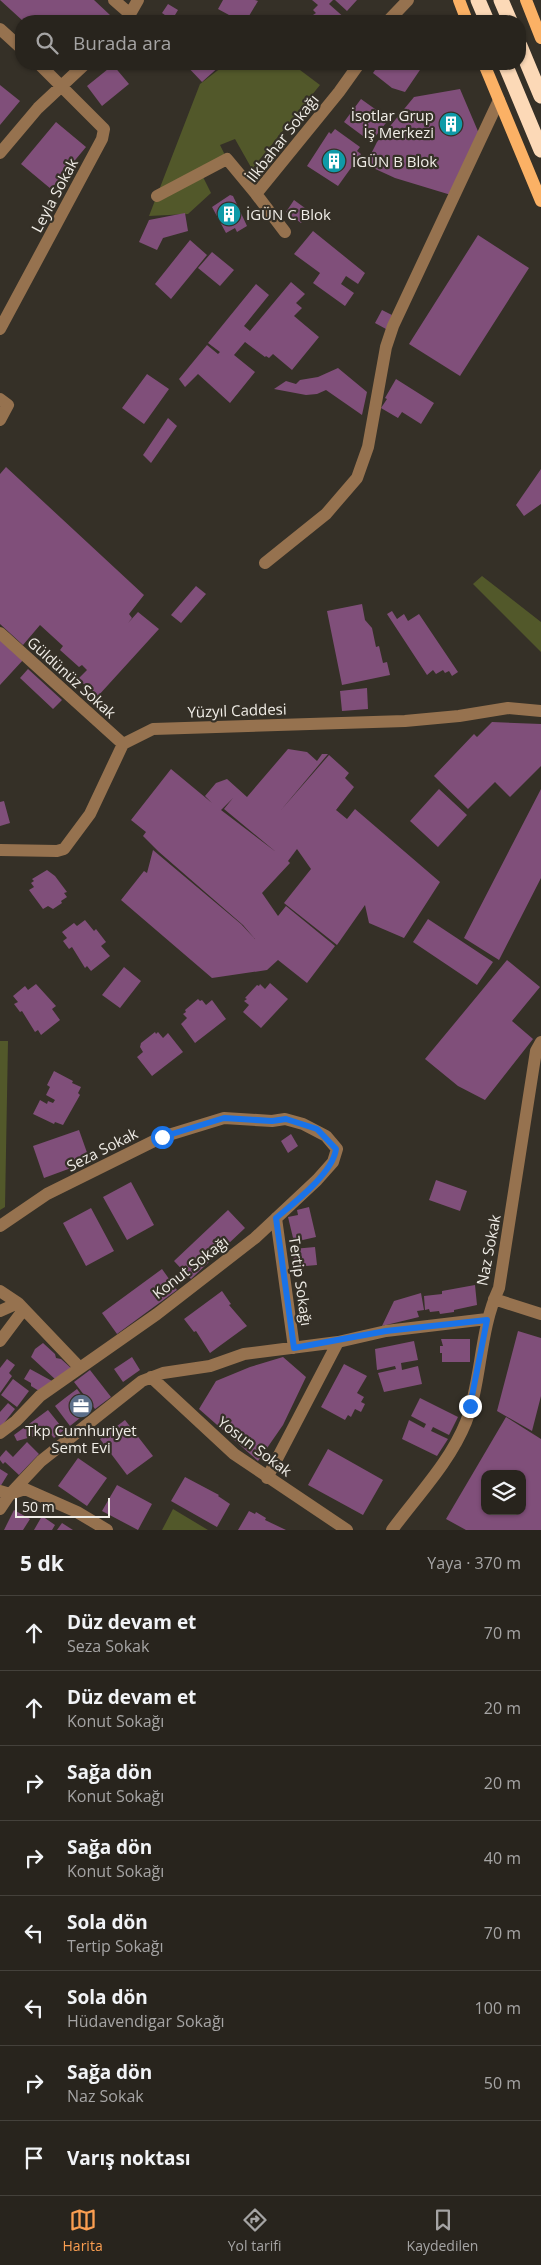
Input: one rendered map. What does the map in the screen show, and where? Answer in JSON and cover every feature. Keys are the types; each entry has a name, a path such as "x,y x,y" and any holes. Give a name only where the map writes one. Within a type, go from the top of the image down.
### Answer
{"highway":[{"path":"478,0 484,15"},
{"path":"502,0 508,15"},
{"path":"526,60 541,96"},
{"path":"508,70 541,150"}],"main road":[{"path":"459,0 465,15"},
{"path":"530,2 541,38"},
{"path":"486,70 541,201"}],"street":[{"path":"114,0 126,15"},
{"path":"130,15 138,0"},
{"path":"394,15 408,0"},
{"path":"0,29 15,43"},
{"path":"46,70 62,84"},
{"path":"0,153 38,108 77,70"},
{"name":"İlkbahar Sokağı","path":"285,232 256,194 355,70"},
{"name":"Leyla Sokak","path":"0,329 102,139 104,129 62,84"},
{"path":"265,563 326,514 357,478 368,447 386,346 499,100"},
{"path":"157,196 227,159 256,194"},
{"path":"0,398 8,405 0,420"},
{"name":"Güldünüz Sokak","path":"0,634 123,744"},
{"name":"Yüzyıl Caddesi","path":"123,744 153,728 405,720 459,716 508,708 541,711"},
{"path":"0,850 57,852 67,847 90,814 123,744"},
{"name":"Naz Sokak","path":"392,1530 441,1466 465,1423 487,1320 499,1288 536,1051 541,1042"},
{"name":"Seza Sokak","path":"0,1226 47,1194 162,1137 224,1118 272,1121 286,1119"},
{"name":"Konut Sokağı","path":"0,1433 16,1421 40,1396 179,1298 276,1218 328,1168 336,1156 336,1149 317,1129 286,1119"},
{"name":"Tertip Sokağı","path":"276,1218 294,1348"},
{"path":"0,1291 21,1306 79,1367"},
{"path":"494,1299 541,1314"},
{"path":"0,1311 21,1306"},
{"path":"0,1341 21,1306"},
{"path":"0,1509 5,1492 75,1432 142,1381 151,1377 163,1373 210,1366 244,1354 338,1342 386,1331 487,1320"},
{"path":"267,1478 338,1342"},
{"name":"Yosun Sokak","path":"151,1377 234,1454 347,1530"},
{"path":"5,1492 24,1489 78,1512 107,1530"}],"green space":[{"path":"218,70 300,70 320,85 252,169 235,139 220,145 227,159 201,173 211,193 188,214 149,216 200,84"},
{"path":"482,576 541,622 541,652 473,584"},
{"path":"0,1041 8,1041 5,1207 0,1210"},
{"path":"173,1509 208,1530 162,1530"}],"building":[{"path":"0,0 94,0 110,15 16,15"},
{"path":"223,0 258,1 250,15 229,15 218,9"},
{"path":"312,0 333,0 329,4 341,15 313,15 316,13 313,10 318,5"},
{"path":"335,0 357,0 347,11"},
{"path":"168,4 178,10 175,15 165,15 162,13"},
{"path":"107,70 117,70 129,84 102,106 87,86"},
{"path":"191,70 215,70 202,82"},
{"path":"375,70 420,70 405,92 392,88 373,73"},
{"path":"0,85 20,101 0,125"},
{"path":"460,89 480,136 451,195 395,178 371,167 367,162 377,142 414,97"},
{"path":"361,99 389,119 371,142 344,122"},
{"path":"56,122 86,147 51,189 21,164"},
{"name":"İGÜN B Blok","path":"335,129 360,147 357,151 361,154 338,186 307,166 329,132 331,134"},
{"name":"İGÜN C Blok","path":"230,195 233,196 247,226 237,232 235,228 226,233 212,207"},
{"path":"294,200 309,211 301,223 286,212"},
{"path":"185,213 188,231 163,238 157,250 139,242 149,220"},
{"path":"313,231 365,273 358,284 346,276 341,284 354,293 345,306 313,283 320,273 294,254"},
{"path":"478,235 529,268 460,376 409,344"},
{"path":"190,240 207,255 171,299 155,284"},
{"path":"212,252 234,270 220,286 198,268"},
{"path":"291,282 305,294 296,303 302,308 294,316 319,337 292,370 273,354 269,358 265,357 245,342 234,355 255,372 230,403 198,374 185,387 179,379 207,345 218,354 220,352 208,343 256,284 269,295 244,326 250,331"},
{"path":"382,310 392,315 386,329 375,323"},
{"path":"338,368 367,392 362,415 326,390 317,394 306,395 274,389 286,381 296,384 300,380 318,377"},
{"path":"147,374 169,389 144,424 122,408"},
{"path":"396,379 434,403 421,424 402,412 398,418 381,408"},
{"path":"168,418 177,426 151,463 143,455"},
{"path":"6,467 144,595 129,614 132,618 128,623 138,612 159,629 98,696 78,679 87,670 82,665 79,667 60,650 63,646 40,625 23,645 0,624 0,474"},
{"path":"541,469 541,504 524,516 516,505"},
{"path":"196,586 206,594 181,623 171,615"},
{"path":"362,604 365,620 372,628 376,647 379,646 383,663 387,662 390,675 342,685 327,611"},
{"path":"392,611 397,619 404,614 408,621 419,614 458,672 452,676 449,671 445,673 443,670 436,674 433,670 427,675 387,614"},
{"path":"0,639 23,660 0,685"},
{"path":"28,669 62,700 53,709 20,678"},
{"path":"367,688 368,709 342,711 340,691"},
{"path":"492,722 541,724 541,766 510,797 495,782 468,809 434,776 474,734 477,737"},
{"path":"288,749 307,752 317,761 322,754 328,754 281,810 329,755 349,773 345,778 354,787 336,810 347,819 355,809 440,882 404,938 369,923 365,905 337,945 284,903 311,869 297,849 288,861 290,863 262,893 278,916 286,906 335,946 307,983 278,960 267,970 212,978 121,900 144,871 147,873 153,850 241,924 255,939 243,925 159,852 143,836 146,832 131,820 171,769 212,803 205,796 216,783 227,779 247,797","holes":["233,798 224,809 276,852 221,810"]},
{"path":"439,789 467,815 438,847 410,821"},
{"path":"541,789 541,878 499,960 464,938"},
{"path":"4,801 10,823 0,826 0,802"},
{"path":"47,870 55,876 67,892 64,893 67,897 53,909 48,906 43,909 29,890 34,887 31,883 34,881 32,879"},
{"path":"428,919 493,962 477,985 413,942"},
{"path":"85,920 94,931 96,929 106,942 101,946 110,956 91,971 87,966 85,968 72,947 69,949 63,941 67,938 62,932 74,923 77,926"},
{"path":"507,960 540,987 512,1021 533,1039 485,1100 458,1086 425,1059"},
{"path":"124,967 141,981 120,1008 102,995"},
{"path":"270,983 288,999 261,1028 243,1012 249,1005 244,1001 257,985 259,986 260,984 265,989"},
{"path":"36,984 56,1006 52,1009 60,1020 41,1035 38,1030 35,1032 22,1011 20,1012 14,1004 18,1002 13,996 25,986 28,990"},
{"path":"198,999 202,1000 206,1005 212,1000 226,1019 195,1043 181,1024 187,1018 183,1014 186,1012 185,1010"},
{"path":"155,1032 156,1034 158,1032 163,1038 168,1033 183,1052 152,1076 137,1057 143,1052 140,1047 141,1043"},
{"path":"54,1071 81,1087 78,1093 80,1095 63,1125 55,1122 54,1124 33,1114 40,1100 47,1104 48,1101 53,1103 55,1100 46,1095 50,1087 47,1085"},
{"path":"79,1130 90,1161 44,1178 33,1146"},
{"path":"291,1134 298,1146 288,1153 281,1141"},
{"path":"436,1180 467,1191 460,1211 429,1200"},
{"path":"131,1182 154,1225 127,1240 103,1197"},
{"path":"309,1207 316,1237 294,1242 288,1217 298,1215 297,1210"},
{"path":"91,1208 114,1251 86,1266 63,1223"},
{"path":"228,1210 245,1228 191,1279 174,1261"},
{"path":"315,1247 317,1265 294,1267 293,1249"},
{"path":"162,1269 177,1290 117,1334 102,1313"},
{"path":"475,1285 477,1305 440,1314 439,1311 430,1312 429,1309 425,1310 424,1296 442,1294 442,1291"},
{"path":"222,1291 231,1304 229,1305 247,1326 210,1353 196,1331 194,1332 184,1319"},
{"path":"421,1293 424,1310 417,1311 419,1317 382,1326 394,1301"},
{"path":"518,1331 541,1338 541,1396 532,1431 497,1411"},
{"path":"441,1339 470,1339 470,1362 442,1362 440,1346 443,1346"},
{"path":"414,1341 418,1360 401,1363 402,1370 418,1366 422,1384 384,1392 378,1373 396,1369 395,1366 377,1370 375,1349"},
{"path":"43,1343 55,1354 56,1358 61,1359 71,1368 56,1380 31,1357 35,1349"},
{"path":"132,1357 140,1370 123,1382 114,1369"},
{"path":"283,1357 306,1377 283,1425 258,1461 199,1409 216,1381 250,1367"},
{"path":"7,1359 15,1365 9,1373 12,1376 0,1393 0,1368"},
{"path":"344,1364 367,1376 357,1393 364,1397 361,1402 365,1404 361,1412 355,1409 351,1417 348,1415 345,1420 321,1407"},
{"path":"30,1369 52,1381 39,1391 24,1379"},
{"path":"90,1370 111,1397 95,1409 74,1382"},
{"path":"13,1379 29,1391 17,1407 1,1395"},
{"path":"77,1389 91,1408 79,1416 65,1398"},
{"path":"65,1398 80,1418 70,1426 55,1406"},
{"path":"420,1398 458,1417 449,1435 433,1427 431,1431 448,1439 437,1456 402,1439 409,1420 424,1428 426,1424 411,1416"},
{"path":"8,1403 15,1409 0,1428 0,1412"},
{"path":"48,1410 64,1430 54,1438 49,1432 17,1441 14,1435"},
{"path":"506,1417 541,1439 541,1530 466,1530 446,1519"},
{"path":"125,1420 153,1456 127,1475 100,1439"},
{"path":"27,1442 39,1454 19,1475 5,1462 3,1464 0,1457 6,1450 13,1457"},
{"path":"328,1449 383,1480 363,1515 308,1485"},
{"path":"78,1458 107,1478 87,1506 58,1486"},
{"path":"0,1469 8,1474 0,1487"},
{"path":"185,1477 219,1495 230,1504 217,1527 171,1501"},
{"path":"117,1485 152,1504 138,1530 102,1511"},
{"path":"14,1510 30,1519 23,1530 4,1530"},
{"path":"249,1511 255,1514 256,1512 266,1518 265,1520 286,1530 238,1530"},
{"path":"42,1516 55,1525 52,1530 34,1530"},
{"path":"62,1523 73,1530 57,1530"}],"place":[{"name":"İsotlar Grup İş Merkezi","path":"451,124"},
{"name":"İGÜN B Blok","path":"334,161"},
{"name":"İGÜN C Blok","path":"229,214"},
{"name":"Tkp Cumhuriyet Semt Evi","path":"81,1406"}],"route":[{"path":"162,1137 224,1118 260,1121 286,1119 317,1129 326,1136 336,1149 336,1156 333,1162 298,1199 276,1218 294,1348 338,1342 386,1331 453,1322 487,1320 470,1406"}]}
